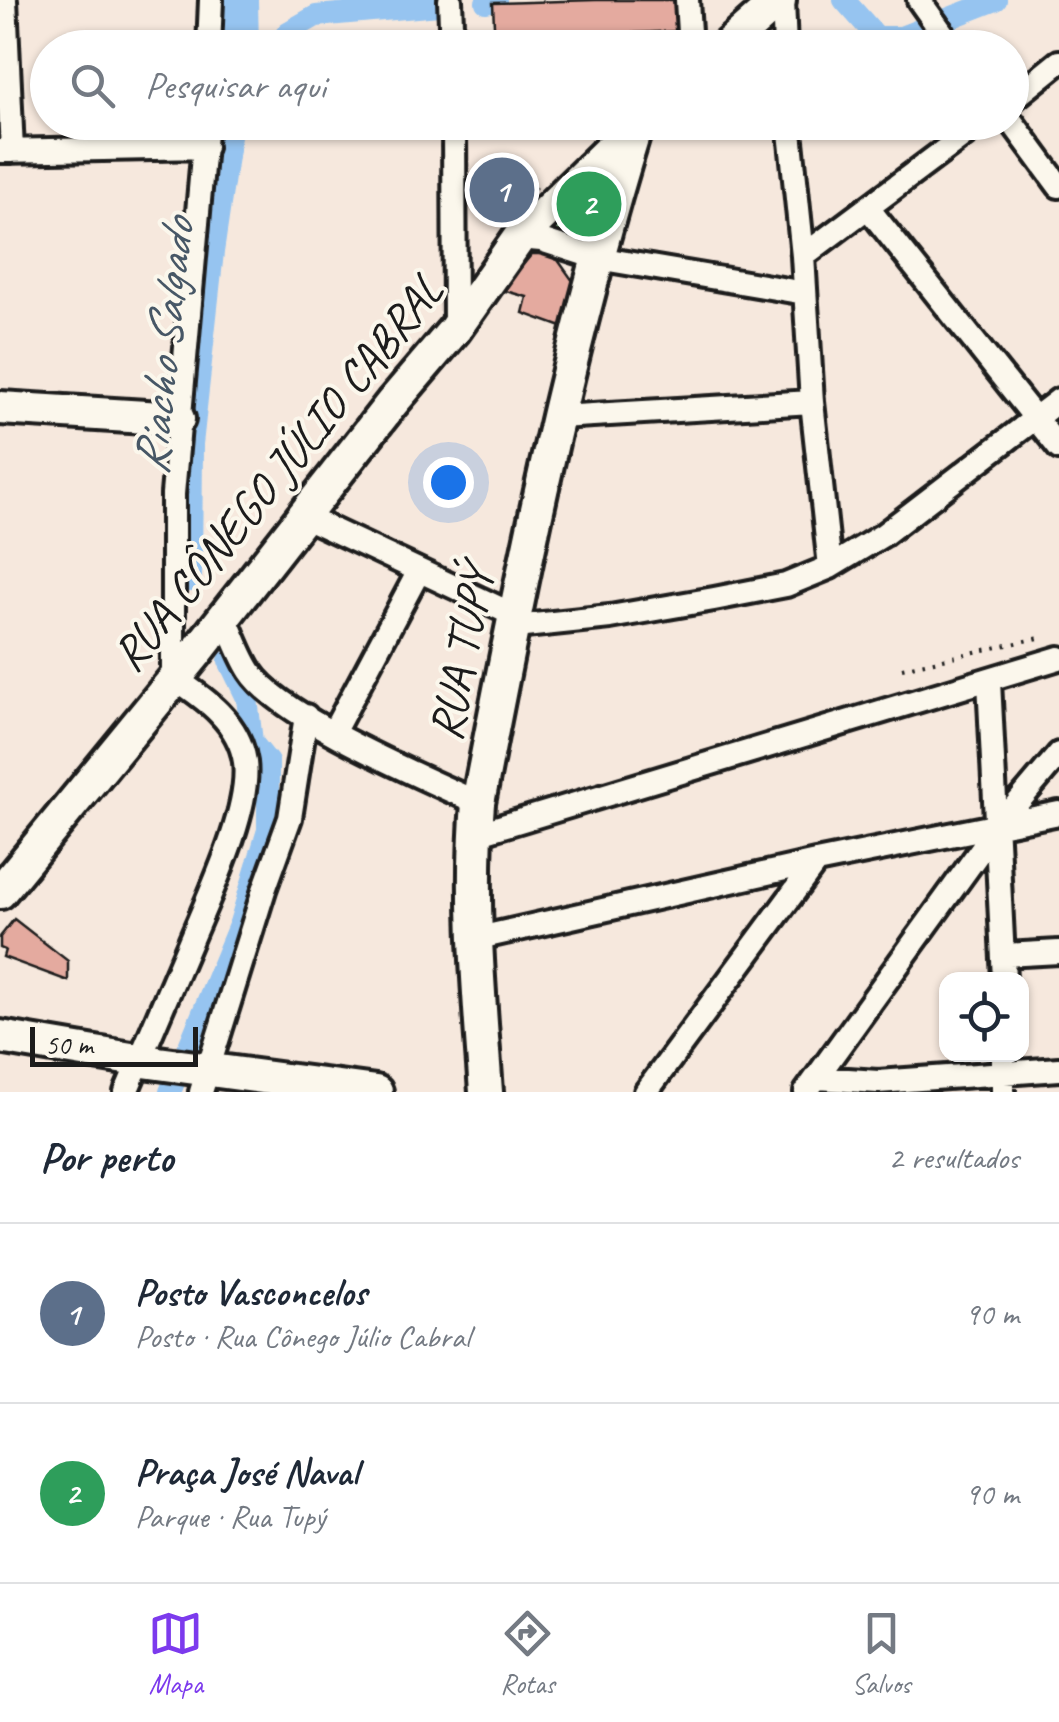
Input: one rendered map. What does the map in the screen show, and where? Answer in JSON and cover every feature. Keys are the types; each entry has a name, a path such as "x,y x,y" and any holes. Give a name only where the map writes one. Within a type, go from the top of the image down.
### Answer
{"street":[{"path":"5,0 6,151 204,147"},
{"path":"210,30 211,0"},
{"path":"450,0 451,30"},
{"path":"687,0 689,30"},
{"path":"746,30 781,0"},
{"path":"781,0 784,30"},
{"path":"922,3 941,30"},
{"path":"1029,86 1059,62"},
{"path":"126,1092 208,898 243,796 244,762 234,731 210,702 173,677 172,531 178,419 205,140"},
{"path":"454,140 455,330"},
{"name":"RUA CÔNEGO JÚLIO CABRAL","path":"0,892 455,330 518,238 619,140"},
{"name":"RUA TUPÝ","path":"486,1092 474,939 477,818 558,417 597,258 632,140"},
{"path":"791,140 830,568"},
{"path":"803,256 958,140"},
{"path":"1025,140 1059,186"},
{"path":"868,208 1059,448"},
{"path":"518,238 540,240 597,258 806,293"},
{"path":"303,516 516,622 610,617 786,586 830,568 883,535 1059,400"},
{"path":"558,417 812,402"},
{"path":"0,408 178,419"},
{"path":"334,731 419,571"},
{"path":"222,616 250,672 276,700 477,818 989,681 1059,658"},
{"path":"989,681 1004,972"},
{"path":"206,1077 290,818 306,716"},
{"path":"812,1085 998,826 1059,754"},
{"path":"474,939 1059,812"},
{"path":"646,1092 816,862"},
{"path":"1004,955 1059,952"},
{"path":"0,1037 142,1061 206,1077 358,1091"},
{"path":"812,1085 1059,1069"}],"path":[{"path":"902,668 1059,633"}],"green space":[{"path":"609,175 583,247 550,232"}],"building":[{"path":"679,0 680,30 494,30 493,3"},
{"path":"502,157 535,188 501,224 468,192"},
{"path":"532,254 558,260 578,288 570,330 523,313 527,297 502,290"},
{"path":"14,919 68,961 68,981 3,957 5,950 0,948 0,937"}],"waterway":[{"path":"238,0 239,30"},
{"name":"Riacho Salgado","path":"486,2 496,0"},
{"name":"Riacho Salgado","path":"844,0 871,30"},
{"name":"Riacho Salgado","path":"919,30 996,0"},
{"name":"Riacho Salgado","path":"292,30 316,16 450,4"},
{"name":"Riacho Salgado","path":"191,581 192,444 229,140"},
{"name":"Riacho Salgado","path":"170,1092 240,923 268,830 268,762 252,742 247,698 229,661"}],"place":[{"name":"Posto Vasconcelos","path":"502,190"},
{"name":"Praça José Naval","path":"589,204"}]}
